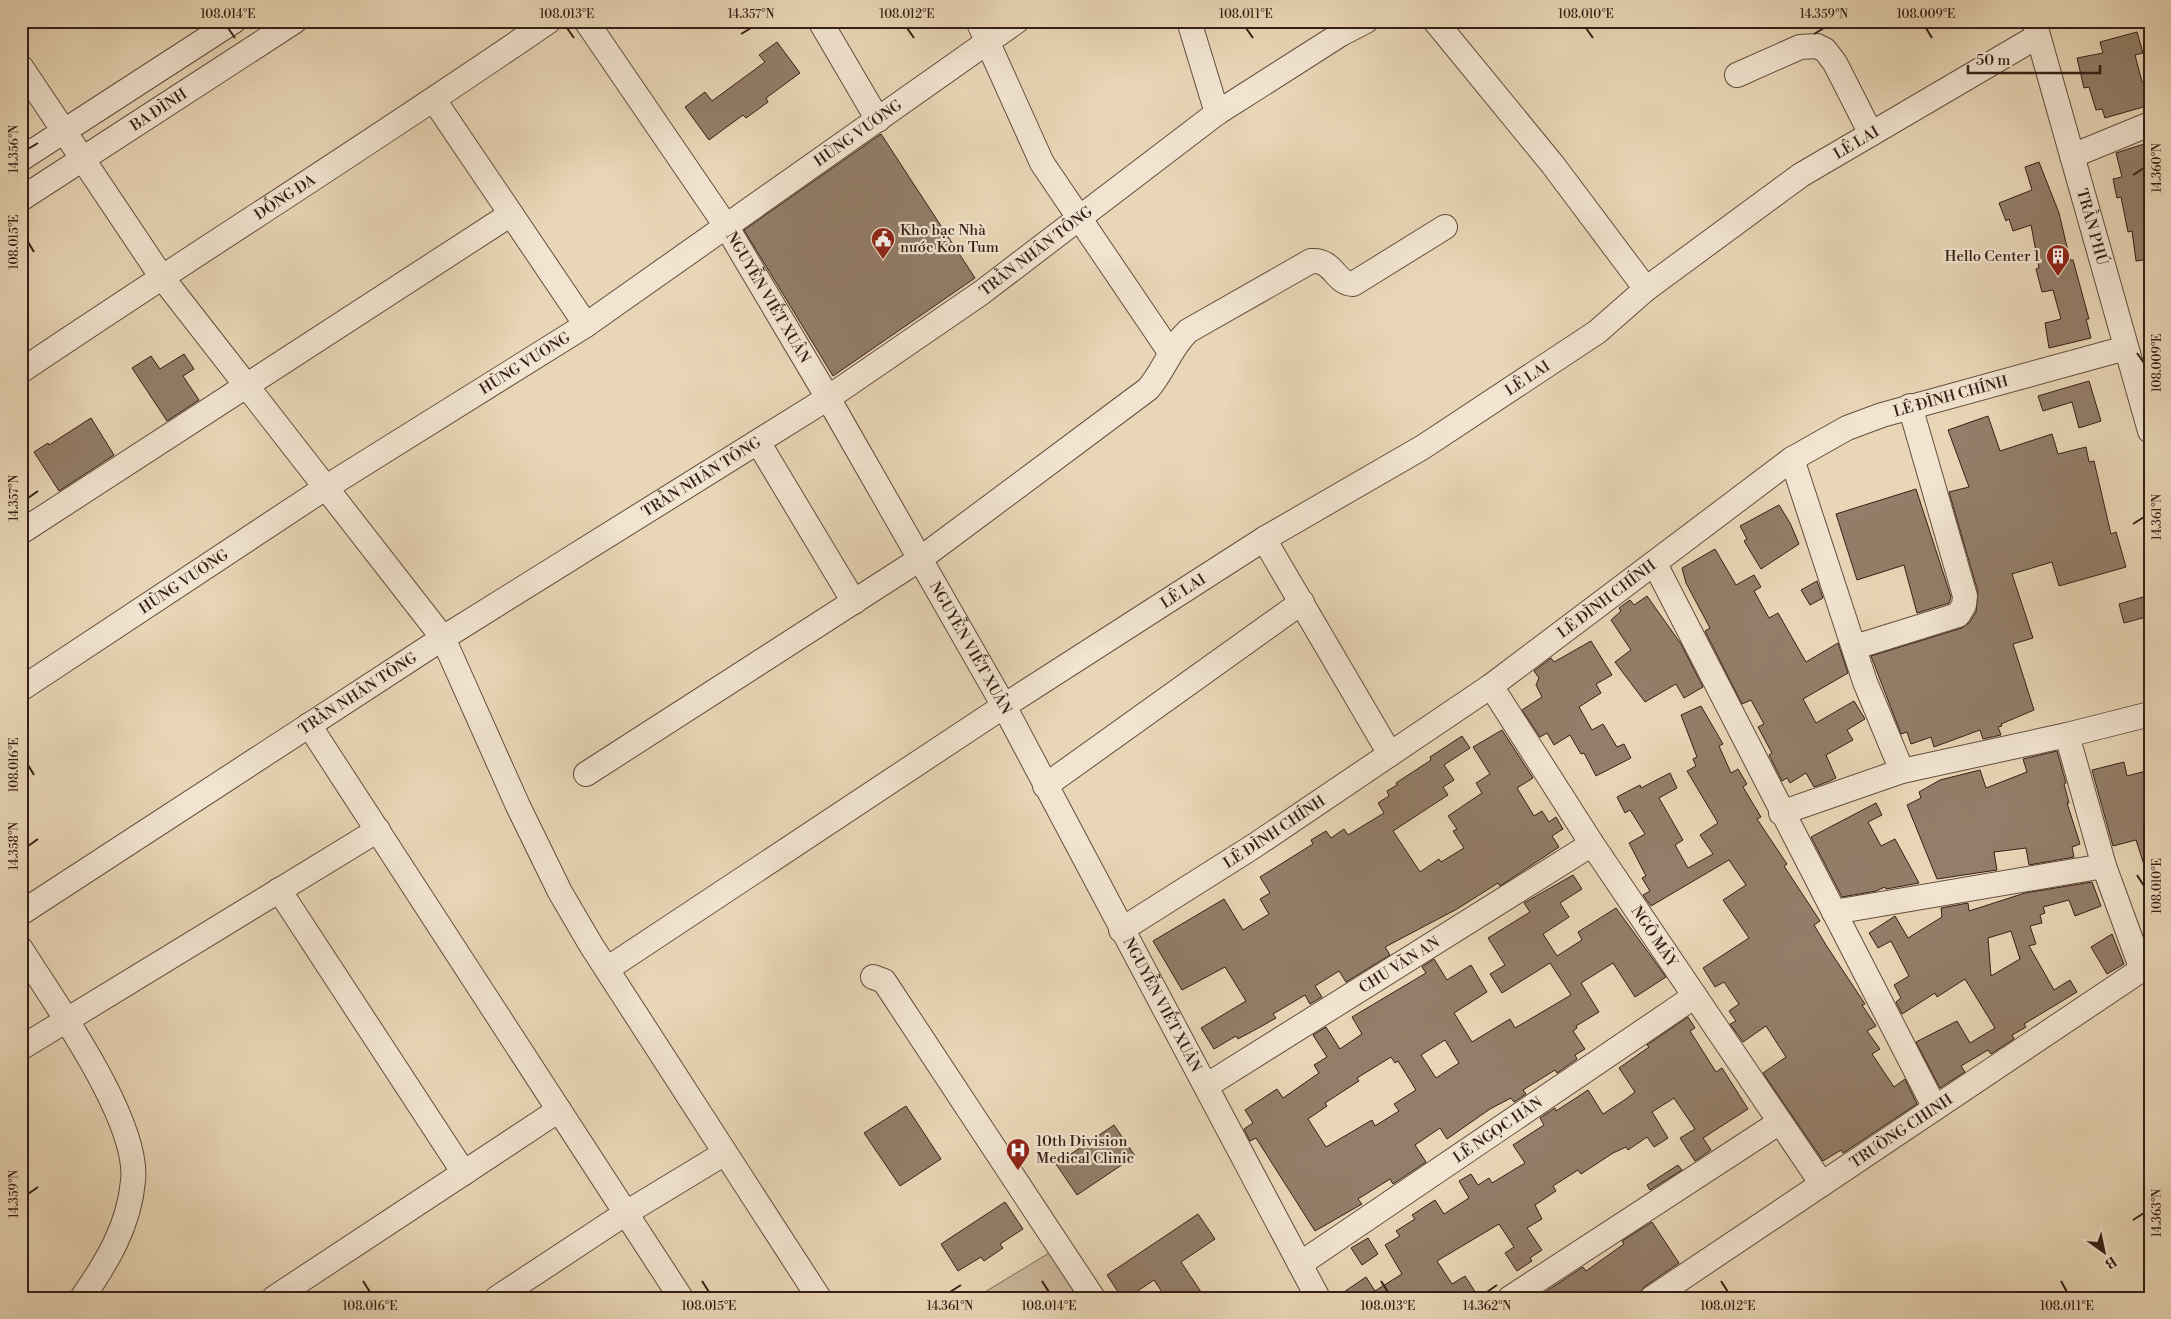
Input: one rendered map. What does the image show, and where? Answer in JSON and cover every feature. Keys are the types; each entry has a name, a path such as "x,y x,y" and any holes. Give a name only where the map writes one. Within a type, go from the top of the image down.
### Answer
{"street":[{"path":"21,158 234,21"},
{"name":"BA ĐÌNH","path":"21,199 295,21"},
{"name":"ĐỐNG ĐA","path":"21,371 162,276 434,100 549,21"},
{"name":"NGUYỄN VIẾT XUÂN","path":"586,21 726,226 828,398 1004,706 1121,930 1318,1298"},
{"path":"820,21 878,120"},
{"name":"HÙNG VƯƠNG","path":"21,689 325,488 586,325 878,120 983,32 1017,21"},
{"path":"1189,21 1217,113"},
{"name":"TRẦN NHÂN TÔNG","path":"21,912 443,638 828,398 981,293 1217,113 1338,28 1366,21"},
{"path":"1435,21 1553,165 1646,289"},
{"name":"LÊ LAI","path":"606,969 1004,706 1264,539 1423,447 1597,332 1646,289 1801,175 1871,134 2036,28"},
{"name":"TRẦN PHÚ","path":"2036,28 2150,432"},
{"path":"983,32 1042,163 1170,352"},
{"path":"1737,75 1800,47 1816,46 1825,50 1835,63 1871,134"},
{"path":"21,67 162,276 245,386 443,638 518,806 560,892 606,969 819,1298"},
{"path":"434,100 586,325"},
{"path":"2072,156 2150,124"},
{"path":"21,532 511,214"},
{"path":"586,774 920,559 1148,389 1163,369 1176,342 1188,332 1303,264 1320,260 1329,265 1348,284 1353,284 1446,227"},
{"name":"LÊ ĐÌNH CHÍNH","path":"1121,930 1254,846 1491,686 1792,459 1847,428 1910,406 2126,348"},
{"path":"1855,647 1958,615 1964,605 1965,596 1910,406"},
{"path":"758,442 854,602"},
{"path":"1792,459 1877,714 1902,771"},
{"path":"1264,539 1390,754"},
{"path":"1655,564 1781,813 1935,1108"},
{"path":"1045,786 1302,602"},
{"name":"NGÔ MÂY","path":"1491,686 1592,844 1822,1184"},
{"path":"1781,813 1902,771 2067,735 2150,714"},
{"path":"309,725 681,1298"},
{"path":"2067,735 2104,866 2147,971"},
{"path":"21,1048 378,830"},
{"name":"CHU VĂN AN","path":"1206,1086 1592,844"},
{"path":"1834,912 2104,866"},
{"path":"279,890 464,1173"},
{"path":"21,949 104,1084 128,1138 134,1180 121,1234 103,1267 82,1298"},
{"name":"TRƯỜNG CHINH","path":"1652,1298 1935,1108 2147,971"},
{"name":"TRƯỜNG CHINH","path":"1680,1298 2147,971"},
{"path":"873,976 884,981 1093,1298"},
{"name":"LÊ NGỌC HÂN","path":"1300,1264 1695,996"},
{"path":"274,1298 559,1110"},
{"path":"1510,1298 1780,1122"},
{"path":"497,1298 626,1213 726,1153"}],"shaded area":[{"path":"1054,1250 1085,1298 975,1298"}],"building":[{"path":"2137,32 2143,53 2135,55 2142,82 2150,80 2150,105 2105,118 2102,109 2096,110 2089,87 2084,88 2077,58 2103,53 2100,42"},
{"path":"777,42 800,73 766,98 768,102 746,118 743,115 709,140 685,107 705,92 712,101 765,62 759,55"},
{"path":"881,134 975,278 833,376 744,230"},
{"path":"2150,142 2150,259 2136,261 2132,231 2128,232 2121,197 2117,198 2113,179 2122,177 2116,153"},
{"path":"2039,162 2059,213 2070,260 2073,260 2089,319 2086,319 2091,338 2049,348 2045,323 2061,319 2053,290 2042,292 2036,269 2039,268 2031,225 2013,231 2009,219 2006,221 1999,203 2032,190 2025,167"},
{"path":"184,354 194,369 183,376 199,400 167,421 132,368 151,356 160,369"},
{"path":"2089,381 2101,421 2079,428 2072,402 2043,411 2038,396"},
{"path":"1988,416 2000,451 2052,434 2058,454 2086,447 2089,462 2094,461 2111,534 2116,532 2126,567 2059,586 2052,562 2012,574 2033,638 2013,644 2034,710 2001,724 2002,726 1998,727 2001,735 1983,739 1980,730 1934,747 1931,737 1911,744 1907,732 1901,734 1871,656 1962,628 1970,622 1976,612 1978,592 1949,492 1969,487 1948,430"},
{"path":"91,418 114,455 59,491 34,452 48,443 49,445"},
{"path":"1916,489 1951,597 1949,603 1917,613 1904,565 1857,580 1836,514"},
{"path":"1779,505 1790,523 1799,544 1761,569 1744,541 1747,539 1740,526"},
{"path":"1715,549 1736,585 1754,575 1761,587 1754,591 1769,618 1778,613 1806,662 1838,643 1848,673 1803,699 1816,723 1854,701 1865,719 1847,730 1853,740 1826,755 1836,778 1814,787 1806,773 1790,783 1787,778 1782,781 1769,755 1772,753 1758,727 1764,724 1751,700 1742,704 1705,631 1710,628 1686,583 1682,568"},
{"path":"1817,581 1823,598 1810,605 1801,590"},
{"path":"2150,595 2150,616 2124,623 2119,604"},
{"path":"1647,596 1681,644 1703,687 1684,698 1676,684 1645,702 1615,662 1631,650 1611,620 1621,611 1619,608 1630,600 1634,605"},
{"path":"1591,641 1612,675 1596,684 1601,693 1579,707 1592,730 1603,724 1617,747 1624,744 1631,758 1596,776 1584,753 1581,754 1570,735 1554,745 1547,733 1540,737 1522,710 1542,697 1536,685 1539,678 1534,671 1551,658 1554,662"},
{"path":"1701,706 1723,744 1719,746 1731,773 1738,769 1747,784 1743,787 1761,817 1757,819 1787,864 1784,866 1820,921 1814,925 1865,1004 1862,1005 1876,1026 1867,1031 1880,1049 1872,1054 1894,1087 1905,1079 1917,1104 1843,1153 1841,1150 1823,1161 1763,1073 1786,1057 1766,1026 1743,1042 1730,1024 1736,1021 1729,1011 1739,1004 1724,982 1715,987 1703,968 1749,938 1723,900 1746,885 1729,860 1651,906 1643,895 1650,891 1642,878 1646,876 1629,843 1645,834 1630,810 1625,813 1617,797 1640,785 1641,788 1670,773 1677,788 1659,798 1683,840 1675,845 1688,868 1713,854 1700,835 1718,823 1687,771 1696,766 1693,759 1697,757 1681,715"},
{"path":"1502,730 1533,778 1517,788 1534,816 1542,811 1549,822 1556,817 1563,829 1552,836 1559,847 1500,886 1498,883 1457,909 1385,947 1390,955 1346,982 1339,971 1315,986 1322,997 1310,1004 1305,995 1273,1014 1276,1018 1238,1039 1236,1036 1214,1049 1201,1028 1246,1001 1225,967 1182,990 1153,941 1224,899 1243,930 1269,914 1260,899 1270,893 1260,877 1313,844 1311,840 1326,831 1331,838 1344,829 1348,835 1384,813 1378,803 1389,796 1387,791 1431,760 1430,757 1462,736 1470,748 1444,765 1454,780 1443,787 1448,795 1393,831 1420,872 1439,859 1441,862 1464,848 1453,831 1457,829 1448,816 1482,793 1476,783 1490,774 1473,747"},
{"path":"2057,751 2066,783 2064,784 2069,803 2067,803 2080,844 2072,847 2074,857 2029,865 2026,848 1994,852 1997,870 1937,879 1907,805 1921,798 1919,792 1940,780 1980,770 1986,788 2027,772 2023,759"},
{"path":"2124,762 2127,776 2150,770 2150,874 2147,874 2136,840 2113,846 2092,770"},
{"path":"1876,803 1882,815 1868,822 1881,846 1895,839 1919,883 1886,889 1885,887 1876,891 1842,897 1811,837"},
{"path":"1573,875 1582,889 1560,903 1569,917 1543,934 1557,956 1582,940 1578,932 1616,908 1666,977 1635,997 1613,963 1581,983 1599,1012 1576,1026 1577,1028 1573,1031 1585,1049 1575,1055 1577,1059 1557,1073 1555,1070 1523,1090 1526,1094 1514,1102 1511,1098 1490,1109 1447,1139 1440,1128 1415,1145 1426,1162 1393,1184 1390,1179 1358,1199 1362,1204 1315,1231 1256,1138 1250,1141 1244,1129 1253,1123 1245,1110 1277,1089 1283,1098 1319,1073 1314,1065 1327,1057 1313,1035 1326,1027 1340,1049 1362,1034 1352,1017 1426,973 1422,967 1434,959 1447,980 1471,965 1487,992 1454,1013 1472,1042 1510,1019 1515,1028 1571,995 1550,963 1502,993 1490,974 1505,965 1488,938 1530,912 1524,903","holes":["1445,1040 1459,1063 1436,1078 1421,1055","1391,1057 1395,1063 1398,1061 1416,1090 1394,1104 1399,1111 1375,1126 1372,1120 1326,1147 1308,1119 1327,1106 1325,1103 1359,1081 1357,1078"]},
{"path":"2092,882 2101,906 2075,916 2069,900 2043,907 2045,913 2040,915 2042,923 2030,926 2036,944 2029,946 2054,990 2070,980 2077,992 2024,1024 2026,1027 2012,1035 2014,1039 1991,1054 1988,1050 1961,1066 1965,1072 1940,1088 1916,1042 1957,1021 1970,1043 1995,1028 1965,979 1937,997 1935,993 1902,1014 1896,1002 1901,998 1894,985 1909,976 1891,941 1878,948 1869,933 1895,916 1908,938 1942,917 1941,908 1968,903 1969,911 2025,893","holes":["2011,931 2020,959 1991,976 1988,938"]},
{"path":"2112,934 2124,964 2107,974 2091,947"},
{"path":"1688,1017 1695,1028 1690,1031 1716,1072 1722,1068 1748,1109 1703,1138 1711,1150 1695,1161 1680,1138 1695,1129 1674,1098 1652,1112 1668,1138 1654,1147 1647,1137 1628,1150 1626,1147 1613,1153 1581,1174 1578,1170 1553,1186 1556,1191 1535,1205 1542,1219 1527,1228 1542,1250 1530,1258 1532,1261 1517,1271 1505,1253 1514,1247 1499,1224 1437,1261 1452,1284 1465,1276 1479,1298 1335,1298 1366,1277 1375,1291 1402,1274 1385,1245 1400,1236 1396,1231 1415,1219 1412,1215 1435,1200 1444,1214 1469,1198 1459,1181 1471,1174 1478,1185 1489,1178 1492,1183 1525,1163 1513,1145 1544,1125 1540,1118 1555,1108 1556,1111 1588,1090 1603,1114 1635,1092 1619,1068 1649,1047 1647,1045"},
{"path":"906,1106 941,1159 900,1186 864,1133"},
{"path":"1114,1125 1135,1156 1077,1195 1056,1164"},
{"path":"1678,1165 1682,1170 1650,1190 1647,1185"},
{"path":"1005,1202 1023,1229 1000,1244 1003,1248 984,1261 981,1257 958,1271 941,1244"},
{"path":"1198,1214 1215,1239 1181,1262 1205,1298 1166,1298 1154,1280 1127,1298 1122,1298 1107,1275"},
{"path":"1652,1222 1679,1263 1644,1287 1638,1298 1536,1298 1583,1267 1586,1271 1624,1244 1622,1241"},
{"path":"1368,1238 1378,1254 1362,1265 1351,1248"}],"place":[{"name":"Kho bạc Nhà nước Kon Tum","path":"883,260"},
{"name":"Hello Center 1","path":"2058,277"},
{"name":"10th Division Medical Clinic","path":"1018,1171"}]}
